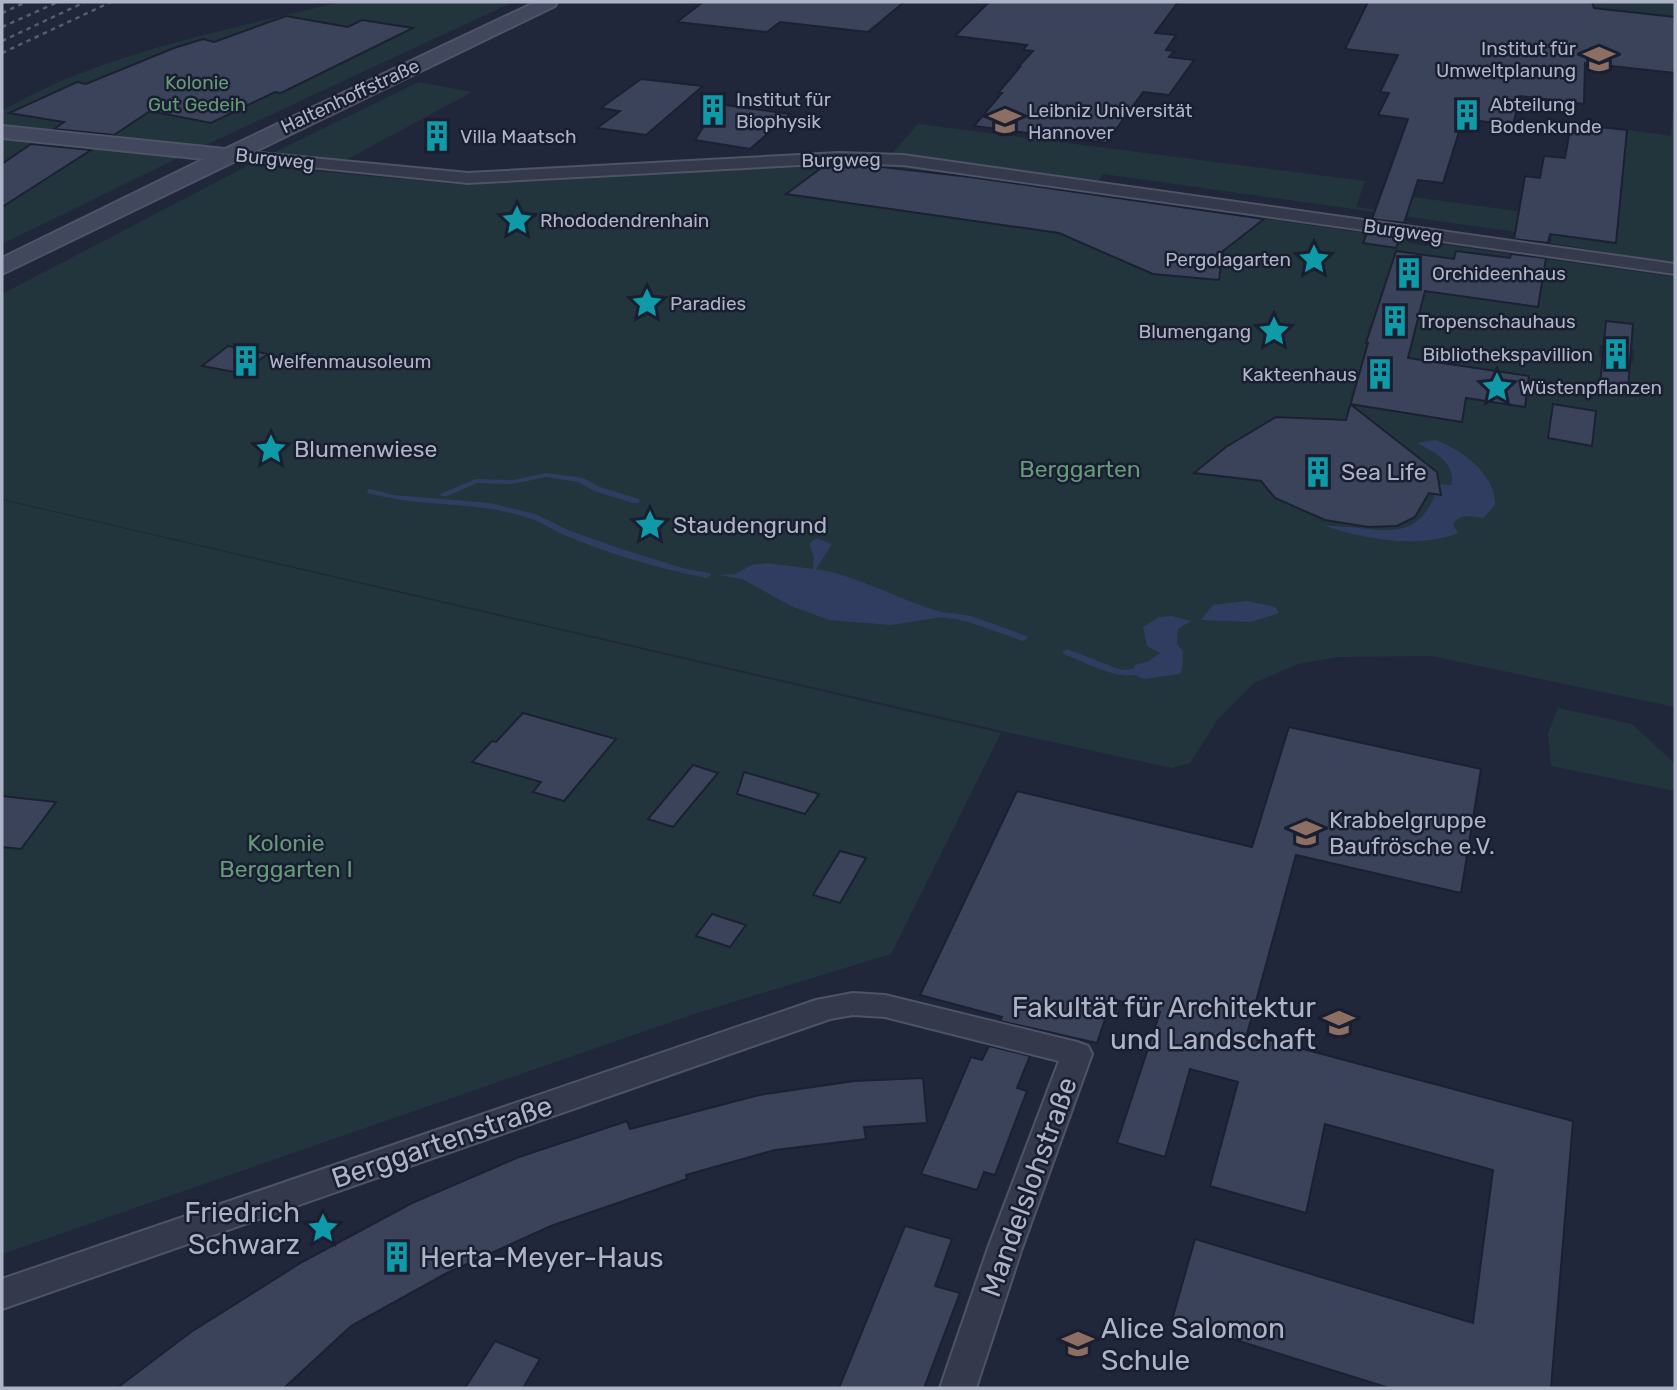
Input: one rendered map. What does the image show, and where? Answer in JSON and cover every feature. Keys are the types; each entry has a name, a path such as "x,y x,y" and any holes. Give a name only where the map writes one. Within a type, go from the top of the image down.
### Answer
{"street":[{"name":"Haltenhoffstraße","path":"2,267 228,155 549,2"},
{"name":"Burgweg","path":"2,132 468,178 838,158 903,160 1675,269"},
{"name":"Berggartenstraße","path":"2,1294 827,1008 853,1004 885,1006"},
{"name":"Mandelslohstraße","path":"885,1006 1077,1054 957,1388"}],"green space":[{"name":"Kolonie Gut Gedeih","path":"340,2 513,2 180,157 2,244 2,111 81,73 123,58 210,33"},
{"path":"1594,2 1675,2 1675,17 1588,8"},
{"path":"419,82 472,92 346,160 273,153"},
{"path":"1673,112 1675,263 1551,243 1552,234 1616,243 1628,130 1671,136"},
{"path":"918,124 1365,181 1356,207 1407,214 1412,197 1532,213 1532,234 1103,174 1098,181 892,154"},
{"name":"Berggarten","path":"249,165 466,185 816,166 890,165 1405,239 1409,243 1427,246 1431,243 1675,277 1675,707 1431,656 1338,657 1298,664 1254,683 1218,719 1190,763 1172,768 2,499 2,294","holes":["1607,321 1632,324 1629,349 1634,350 1633,363 1599,357 1600,345 1606,346"]},
{"name":"Kolonie Berggarten I","path":"2,500 1001,733 891,954 697,1013 2,1254"},
{"path":"1558,708 1632,724 1675,764 1675,791 1551,766 1548,733"}],"water":[{"path":"1435,440 1466,456 1490,483 1495,505 1483,518 1471,516 1459,519 1453,524 1458,533 1443,538 1409,541 1357,535 1325,526 1394,530 1420,519 1430,505 1439,484 1451,485 1452,477 1447,464 1417,443"},
{"path":"816,538 832,544 816,569 851,578 919,605 954,615 891,625 829,620 791,606 742,579 719,575 735,574 752,565 767,563 813,569 814,557 809,544"},
{"path":"1247,601 1275,607 1279,613 1251,622 1201,620 1213,605"},
{"path":"1172,616 1191,621 1178,629 1177,644 1183,651 1182,670 1179,674 1144,679 1131,673 1135,665 1147,662 1160,653 1147,646 1143,627 1159,617"}],"building":[{"path":"703,2 904,2 868,32 780,22 767,32 677,22"},
{"path":"989,2 1178,2 1155,33 1176,35 1166,50 1174,51 1169,57 1194,60 1169,95 1143,92 1106,143 974,126 1033,51 1023,50 1027,45 955,36"},
{"path":"1368,2 1592,2 1594,8 1675,17 1675,73 1585,63 1584,104 1520,96 1513,125 1463,119 1443,183 1418,180 1404,223 1372,219 1408,119 1378,115 1389,93 1380,92 1398,55 1345,49"},
{"name":"Kolonie Gut Gedeih","path":"286,16 348,27 362,20 413,28 281,93 275,92 211,123 150,111 114,135 54,129 64,122 9,113 77,82 86,84 174,48 203,39 214,42"},
{"path":"641,79 703,86 646,135 597,128 620,111 601,108"},
{"path":"718,104 790,114 750,149 695,140"},
{"path":"1571,124 1627,130 1616,243 1550,234 1548,243 1514,239 1525,176 1540,178 1544,156 1565,158"},
{"path":"31,144 91,150 2,207 2,164"},
{"path":"824,166 882,167 970,177 1264,219 1223,251 1219,280 1153,274 1059,233 786,194"},
{"path":"1367,233 1400,238 1396,248 1363,243"},
{"path":"1396,251 1454,259 1456,251 1510,258 1511,254 1546,258 1538,307 1425,291 1408,358 1529,376 1525,407 1466,398 1462,422 1351,404 1366,343"},
{"name":"Bibliothekspavillion","path":"1606,321 1633,324 1628,389 1600,385"},
{"path":"228,346 268,354 240,373 202,366"},
{"name":"Sea Life","path":"1350,404 1437,472 1441,495 1429,493 1415,517 1397,526 1368,527 1325,520 1275,498 1261,481 1194,473 1226,447 1276,417 1346,420"},
{"path":"1553,404 1596,411 1592,446 1548,438"},
{"path":"523,713 616,739 564,801 533,792 541,782 472,762 492,741 496,742"},
{"path":"1289,727 1481,769 1461,893 1296,855 1247,1034 1573,1121 1551,1388 1389,1388 1172,1320 1195,1239 1473,1323 1493,1170 1325,1124 1306,1213 1210,1186 1238,1082 1190,1069 1165,1157 1117,1143 1160,1012 1112,999 1097,1043 1000,1021 1002,1017 920,995 1017,791 1252,847"},
{"path":"693,765 718,773 673,827 648,819"},
{"path":"744,772 819,794 805,814 737,794"},
{"path":"2,796 56,802 21,849 2,847"},
{"path":"840,851 866,858 840,903 813,895"},
{"path":"712,914 746,925 730,947 696,936"},
{"path":"989,1046 1030,1056 1017,1088 1027,1091 995,1175 984,1172 977,1190 921,1174 971,1057 982,1060"},
{"name":"Herta-Meyer-Haus","path":"923,1078 927,1123 864,1127 866,1139 775,1150 686,1175 687,1179 551,1226 447,1273 351,1326 284,1388 117,1388 191,1332 302,1262 412,1203 519,1157 627,1121 630,1129 759,1095 854,1081"},
{"path":"905,1226 952,1239 935,1286 960,1293 924,1388 839,1388"},
{"path":"495,1341 540,1359 523,1388 465,1388"}],"waterway":[{"path":"444,494 476,481 513,482 546,475 580,480 597,489 636,501"},
{"path":"371,491 392,497 490,506 532,516 565,532 615,550 707,575"},
{"path":"944,615 968,618 1023,638"},
{"path":"1067,652 1120,673 1143,671"}],"railway":[{"path":"2,13 26,2"},
{"path":"2,27 58,2"},
{"path":"2,41 85,2"},
{"path":"2,53 111,2"}],"place":[{"name":"Institut für Umweltplanung","path":"1599,59"},
{"name":"Institut für Biophysik","path":"713,110"},
{"name":"Abteilung Bodenkunde","path":"1467,115"},
{"name":"Leibniz Universität Hannover","path":"1005,121"},
{"name":"Villa Maatsch","path":"437,136"},
{"name":"Rhododendrenhain","path":"517,220"},
{"name":"Pergolagarten","path":"1314,259"},
{"name":"Orchideenhaus","path":"1409,273"},
{"name":"Paradies","path":"647,303"},
{"name":"Tropenschauhaus","path":"1395,321"},
{"name":"Blumengang","path":"1274,331"},
{"name":"Bibliothekspavillion","path":"1616,354"},
{"name":"Welfenmausoleum","path":"246,361"},
{"name":"Kakteenhaus","path":"1380,374"},
{"name":"Wüstenpflanzen","path":"1497,387"},
{"name":"Blumenwiese","path":"271,449"},
{"name":"Sea Life","path":"1318,472"},
{"name":"Staudengrund","path":"650,525"},
{"name":"Krabbelgruppe Baufrösche e.V.","path":"1306,833"},
{"name":"Fakultät für Architektur und Landschaft","path":"1339,1023"},
{"name":"Friedrich Schwarz","path":"323,1228"},
{"name":"Herta-Meyer-Haus","path":"397,1257"},
{"name":"Alice Salomon Schule","path":"1078,1344"}]}
